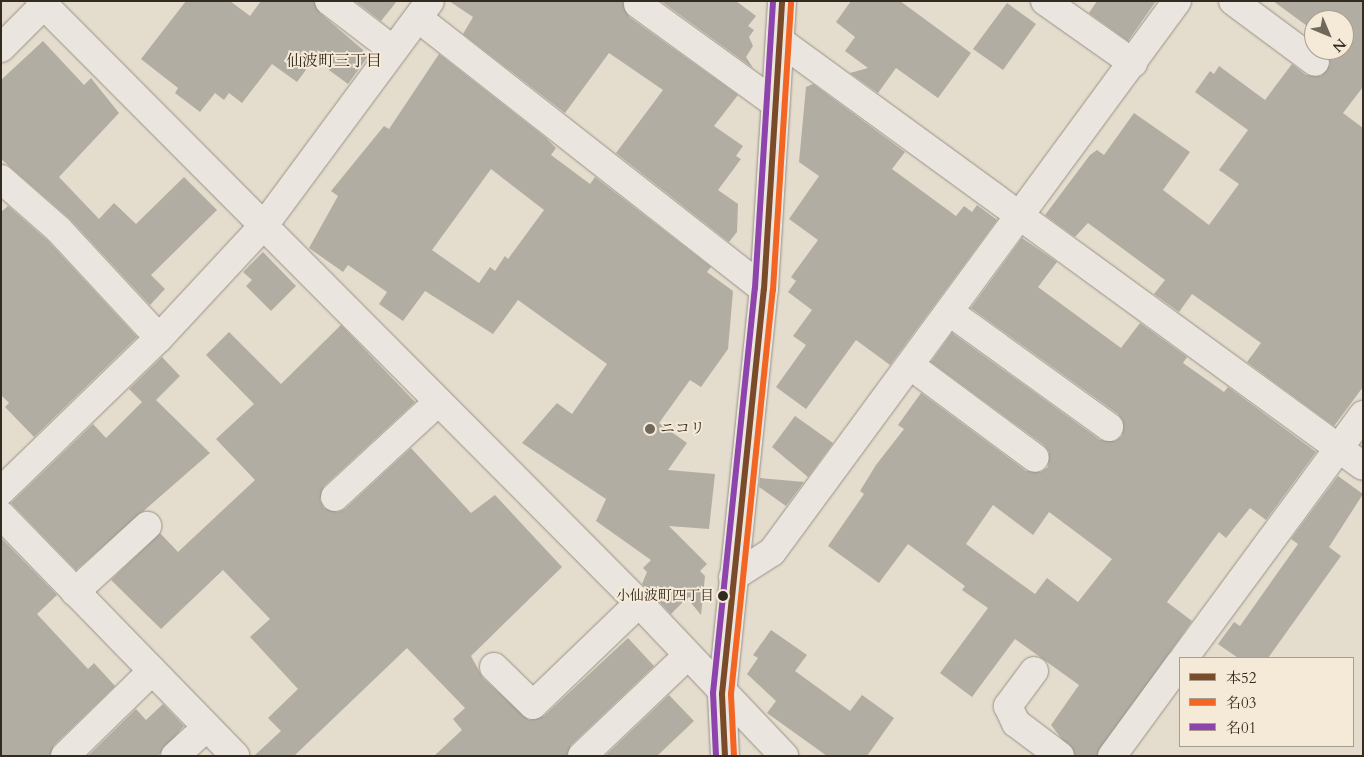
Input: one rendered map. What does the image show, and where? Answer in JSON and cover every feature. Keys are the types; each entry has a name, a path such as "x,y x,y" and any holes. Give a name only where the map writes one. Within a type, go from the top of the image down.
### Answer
{"street":[{"path":"329,1 393,50"},
{"path":"1044,1 1133,63"},
{"path":"733,577 772,552 1022,217 1178,1"},
{"path":"1233,1 1315,62"},
{"path":"725,756 722,694 764,289 775,103 784,2"},
{"path":"1,48 42,3 265,224 438,402 639,603 722,694 784,756"},
{"path":"638,4 775,103"},
{"path":"1,491 159,338 265,224 424,9 764,289"},
{"path":"780,41 1363,466"},
{"path":"1,179 59,230 159,338"},
{"path":"951,313 1109,426"},
{"path":"911,366 1035,458"},
{"path":"335,497 438,402"},
{"path":"1189,657 1363,416"},
{"path":"1,515 235,756"},
{"path":"75,592 148,526"},
{"path":"494,666 533,705 639,603"},
{"path":"582,756 688,655"},
{"path":"1112,756 1179,670"},
{"path":"65,756 152,671"},
{"path":"1034,671 1008,706 1016,723 1060,756"},
{"path":"175,756 206,726"}],"building":[{"path":"186,1 230,1 250,16 261,1 314,1 320,13 369,55 348,84 314,59 297,82 272,64 242,103 229,93 224,100 215,93 200,112 175,93 178,88 141,59"},
{"path":"355,1 397,1 381,21"},
{"path":"449,1 623,1 629,17 738,95 714,126 743,146 736,156 741,159 718,190 738,204 737,232 729,242 616,153 663,90 609,53 565,113 463,34 473,17"},
{"path":"661,1 736,1 756,16 748,26 754,30 749,37 753,46 746,57 753,68"},
{"path":"851,1 900,1 971,53 938,98 896,68 878,93 850,73 868,68 845,51 855,37 836,22"},
{"path":"1097,1 1156,1 1128,41 1089,13"},
{"path":"1273,1 1363,1 1363,87 1343,113 1363,128 1363,387 1334,426 1247,362 1261,343 1192,294 1179,312 1154,294 1165,280 1088,223 1075,237 1045,215 1090,155 1097,150 1104,155 1134,113 1190,152 1163,190 1209,225 1239,184 1219,170 1248,130 1195,92 1210,71 1214,74 1219,66 1265,100 1292,64 1306,75 1321,76 1330,64 1329,60 1354,60 1354,10 1304,10 1304,24"},
{"path":"1007,3 1036,24 1003,70 973,49"},
{"path":"43,41 84,85 91,78 119,113 59,177 99,219 114,203 136,224 184,177 217,210 151,275 165,289 150,305 70,219 1,159 1,80"},
{"path":"439,54 546,138 556,148 551,155 590,184 595,177 711,267 707,272 733,291 728,349 701,387 690,380 659,423 687,443 668,470 715,474 709,529 669,526 707,564 700,571 705,576 701,615 687,598 671,614 642,584 647,572 643,568 651,560 596,521 606,499 522,443 557,403 572,414 607,364 518,300 493,334 425,291 403,321 379,304 387,292 348,265 343,272 309,248 338,196 331,191 384,126 389,129","holes":["491,169 544,210 508,259 505,256 495,271 490,267 479,283 432,250"]},
{"path":"813,84 905,152 892,169 956,216 964,206 972,212 977,205 997,220 890,365 856,340 806,409 776,387 806,345 793,336 812,310 788,292 796,281 791,277 818,240 789,219 819,176 799,162 806,87"},
{"path":"8,206 48,241 137,337 34,437 5,407 9,403 1,395 1,212"},
{"path":"1022,238 1057,262 1038,287 1121,348 1140,323 1187,357 1183,363 1224,392 1228,387 1316,452 1266,520 1250,508 1226,538 1219,532 1167,602 1192,621 1097,756 1075,756 1051,725 1079,685 1015,639 972,697 940,673 988,608 962,590 965,586 908,544 879,583 828,546 864,494 860,491 876,465 904,429 898,425 921,393 1026,471 1041,472 1048,467 1049,452 1044,445 931,362 952,333 1100,440 1115,441 1122,436 1123,421 1118,414 971,308","holes":["993,505 1033,535 1049,512 1112,559 1078,602 1047,578 1035,594 966,544"]},
{"path":"263,252 296,286 271,311 246,286 252,280 243,272"},
{"path":"341,325 415,402 324,486 320,500 324,508 338,512 345,509 411,448 471,513 495,495 562,567 471,656 483,678 529,720 544,716 628,638 654,666 571,745 567,756 434,756 462,730 453,719 465,708 407,648 294,756 254,756 281,731 268,718 298,689 250,637 270,619 223,570 161,629 111,580 160,533 178,552 255,480 216,439 254,404 206,355 229,332 281,384"},
{"path":"162,357 180,376 156,400 210,453 76,570 11,503 93,424 106,438 142,402 129,389"},
{"path":"795,416 833,443 808,477 772,447"},
{"path":"1338,476 1363,494 1329,547 1341,556 1269,657 1237,657 1218,644 1234,622 1240,626 1298,544 1291,539"},
{"path":"760,478 804,482 786,506 759,487"},
{"path":"1,538 57,595 37,614 88,669 94,663 115,686 54,745 50,756 1,756"},
{"path":"771,630 807,655 795,671 850,711 862,695 894,718 867,756 827,756 767,713 776,701 747,674 758,658 753,655"},
{"path":"669,695 694,721 657,756 605,756"},
{"path":"163,704 184,726 158,756 88,756 136,709 146,720"}],"transit line":[{"name":"名01","path":"716,756 713,693 755,288 773,1"},
{"name":"本52","path":"725,756 722,694 764,289 782,1"},
{"name":"名03","path":"734,756 731,694 773,290 791,2"}],"place":[{"name":"ニコリ","path":"650,429"},
{"name":"小仙波町四丁目","path":"723,596"}],"district":[{"name":"仙波町三丁目","path":"334,61"}]}
